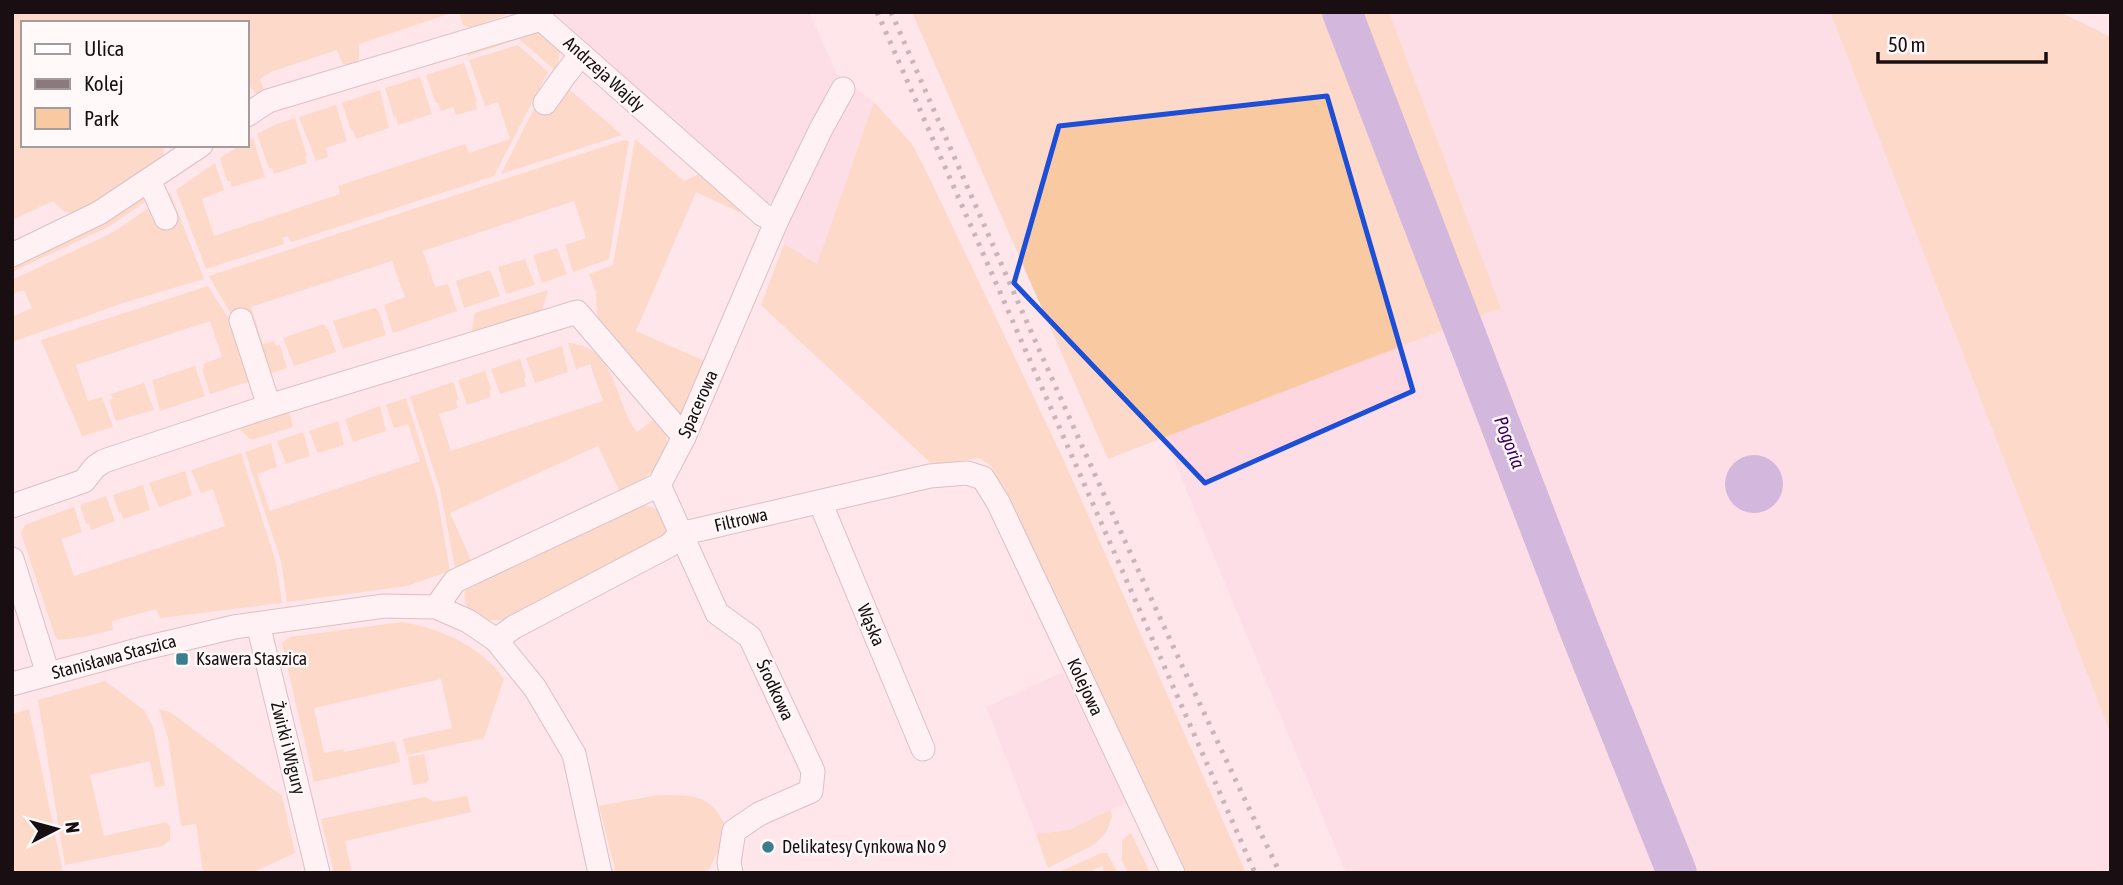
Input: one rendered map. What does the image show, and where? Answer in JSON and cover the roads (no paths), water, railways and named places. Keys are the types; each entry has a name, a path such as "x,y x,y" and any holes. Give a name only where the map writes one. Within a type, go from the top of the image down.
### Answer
{"street":[{"name":"Andrzeja Wajdy","path":"248,114 268,101 541,19 763,215 777,220"},
{"path":"545,103 582,54"},
{"name":"Spacerowa","path":"659,485 684,438 777,220 843,89"},
{"path":"12,255 99,213 198,147"},
{"path":"149,180 166,218"},
{"path":"12,506 84,481 95,467 104,461 269,406 577,312 684,438"},
{"path":"241,320 269,406"},
{"name":"Filtrowa","path":"496,640 514,627 670,545 680,534 930,476 967,473 984,478 998,502"},
{"path":"600,873 574,754 535,688 496,640 468,621 436,607 456,581 659,485"},
{"name":"Środkowa","path":"659,485 717,613 750,637 813,771 811,791 759,814 734,831 729,862 731,873"},
{"name":"Wąska","path":"820,502 923,749"},
{"name":"Kolejowa","path":"998,502 1173,873"},
{"path":"12,559 48,674"},
{"name":"Stanisława Staszica","path":"12,684 191,636 384,606 436,607"},
{"name":"Żwirki i Wigury","path":"258,624 318,873"}],"waterway":[{"name":"Pogoria","path":"1342,12 1579,629 1677,873"}],"railway":[{"path":"877,12 1255,873"},
{"path":"891,12 1130,552 1280,873"}],"place":[{"name":"Ksawera Staszica","path":"182,659"},
{"name":"Delikatesy Cynkowa No 9","path":"768,847"}]}
